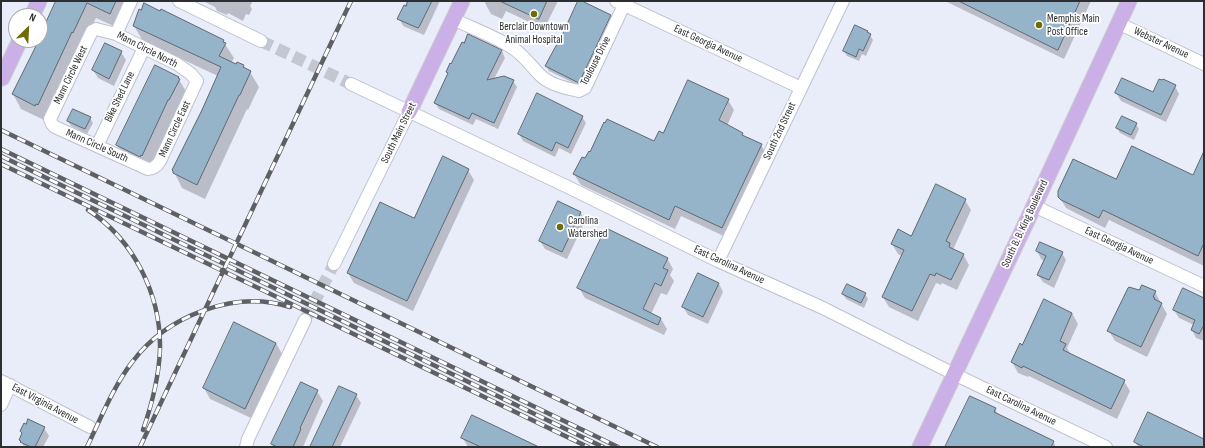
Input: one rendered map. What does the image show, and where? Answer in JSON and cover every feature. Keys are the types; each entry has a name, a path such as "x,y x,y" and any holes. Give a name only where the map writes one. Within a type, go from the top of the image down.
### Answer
{"main road":[{"name":"South Main Street","path":"409,112 462,1"},
{"name":"South B. B. King Boulevard","path":"920,447 1129,1"},
{"path":"2,78 16,48"}],"street":[{"path":"116,34 131,1"},
{"path":"179,1 261,41"},
{"name":"South 2nd Street","path":"718,260 843,1"},
{"name":"Toulouse Drive","path":"453,19 510,46 525,57 540,76 550,83 567,89 579,91 585,88 620,3"},
{"name":"East Georgia Avenue","path":"620,3 801,88"},
{"name":"Webster Avenue","path":"1118,23 1204,64"},
{"name":"Mann Circle North","path":"92,31 96,29 116,34 186,70 197,82"},
{"name":"Mann Circle West","path":"50,119 92,31"},
{"name":"Bike Shed Lane","path":"97,146 144,48"},
{"name":"Mann Circle East","path":"148,169 155,168 160,161 197,82"},
{"name":"East Carolina Avenue","path":"351,84 577,191 718,260 823,308 954,374 1106,447"},
{"name":"South Main Street","path":"334,264 409,112"},
{"name":"Mann Circle South","path":"50,119 55,127 148,169"},
{"name":"East Georgia Avenue","path":"1034,206 1204,286"},
{"path":"246,447 305,320"},
{"path":"1,405 5,383"},
{"name":"East Virginia Avenue","path":"5,383 90,427"}],"building":[{"path":"56,1 116,1 110,14 87,3 38,105 36,104 35,106 12,94 35,48 48,48 48,18"},
{"path":"408,1 432,1 418,28 397,19 404,5 406,6"},
{"name":"Berclair Downtown Animal Hospital","path":"500,1 547,1 539,19"},
{"path":"578,1 582,1 611,15 579,83 545,66"},
{"name":"Memphis Main Post Office","path":"959,1 1080,1 1058,50"},
{"path":"144,3 160,11 161,9 224,40 223,42 226,43 219,56 236,64 237,62 244,65 243,67 251,71 197,185 173,173 172,170 202,110 221,67 133,26 139,9 141,10"},
{"path":"855,25 871,34 863,51 859,49 856,57 843,51"},
{"path":"468,34 502,50 487,80 504,76 514,80 494,123 472,113 469,119 434,103 448,73 446,72 450,63 451,64 462,42 464,43"},
{"path":"105,43 122,51 109,79 92,70"},
{"path":"155,65 179,77 178,78 180,79 168,100 142,156 141,155 140,157 116,145"},
{"path":"1122,78 1153,92 1159,79 1163,79 1176,85 1161,115 1115,93"},
{"path":"688,80 729,99 719,120 743,133 742,135 762,144 722,228 675,206 669,220 573,174 582,157 585,158 589,151 590,152 604,122 605,123 607,119 654,141 659,131 663,133"},
{"path":"537,93 583,116 568,148 556,142 552,151 518,134"},
{"path":"73,109 91,117 85,129 67,121"},
{"path":"1122,116 1137,123 1131,135 1116,128"},
{"path":"1132,146 1193,175 1204,151 1204,243 1198,256 1103,210 1099,218 1061,200 1058,197 1058,191 1073,159 1116,179"},
{"path":"443,156 469,169 407,301 347,273 380,202 414,218"},
{"path":"936,184 966,199 946,241 950,243 949,247 964,254 951,280 936,273 935,276 930,274 912,311 882,297 904,250 891,244 898,229 911,236"},
{"name":"Carolina Watershed","path":"558,201 581,212 562,252 539,241"},
{"path":"606,228 668,258 663,268 668,270 661,286 655,283 643,309 661,318 658,325 577,288"},
{"path":"1040,242 1063,252 1049,280 1037,275 1046,256 1036,251"},
{"path":"698,273 719,283 703,317 682,307"},
{"path":"847,284 866,293 861,303 842,294"},
{"path":"1142,285 1156,291 1153,297 1155,298 1154,299 1162,303 1141,347 1107,331 1128,288 1139,290"},
{"path":"1183,288 1204,298 1204,325 1199,334 1191,330 1195,320 1173,310"},
{"path":"1044,299 1072,313 1060,341 1066,344 1063,350 1125,380 1111,409 1023,366 1022,368 1011,362 1020,343 1022,345"},
{"path":"234,322 276,343 245,409 203,388"},
{"path":"301,382 318,390 300,428 301,429 293,447 277,447 271,444"},
{"path":"339,386 357,394 332,447 310,447"},
{"path":"970,396 996,408 994,412 1054,441 1051,447 945,447"},
{"path":"1148,412 1204,439 1204,447 1144,447 1134,442"},
{"path":"472,415 539,447 481,447 461,438"},
{"path":"28,419 45,427 35,447 31,447 20,442 21,441 19,440 22,433 20,431"}],"tunnel":[{"path":"261,41 351,84"},
{"path":"305,320 334,264"}],"railway":[{"path":"140,447 351,1"},
{"path":"1,130 657,447"},
{"path":"1,149 618,447"},
{"path":"1,156 603,447"},
{"path":"1,164 588,447"},
{"path":"88,210 104,222 119,237 131,253 142,270 156,309 160,349 158,370 143,430"},
{"path":"87,447 126,370 147,345 164,331 183,319 204,310 225,304 269,302 290,307"}],"place":[{"name":"Berclair Downtown Animal Hospital","path":"534,14"},
{"name":"Memphis Main Post Office","path":"1039,25"},
{"name":"Carolina Watershed","path":"560,227"}]}
